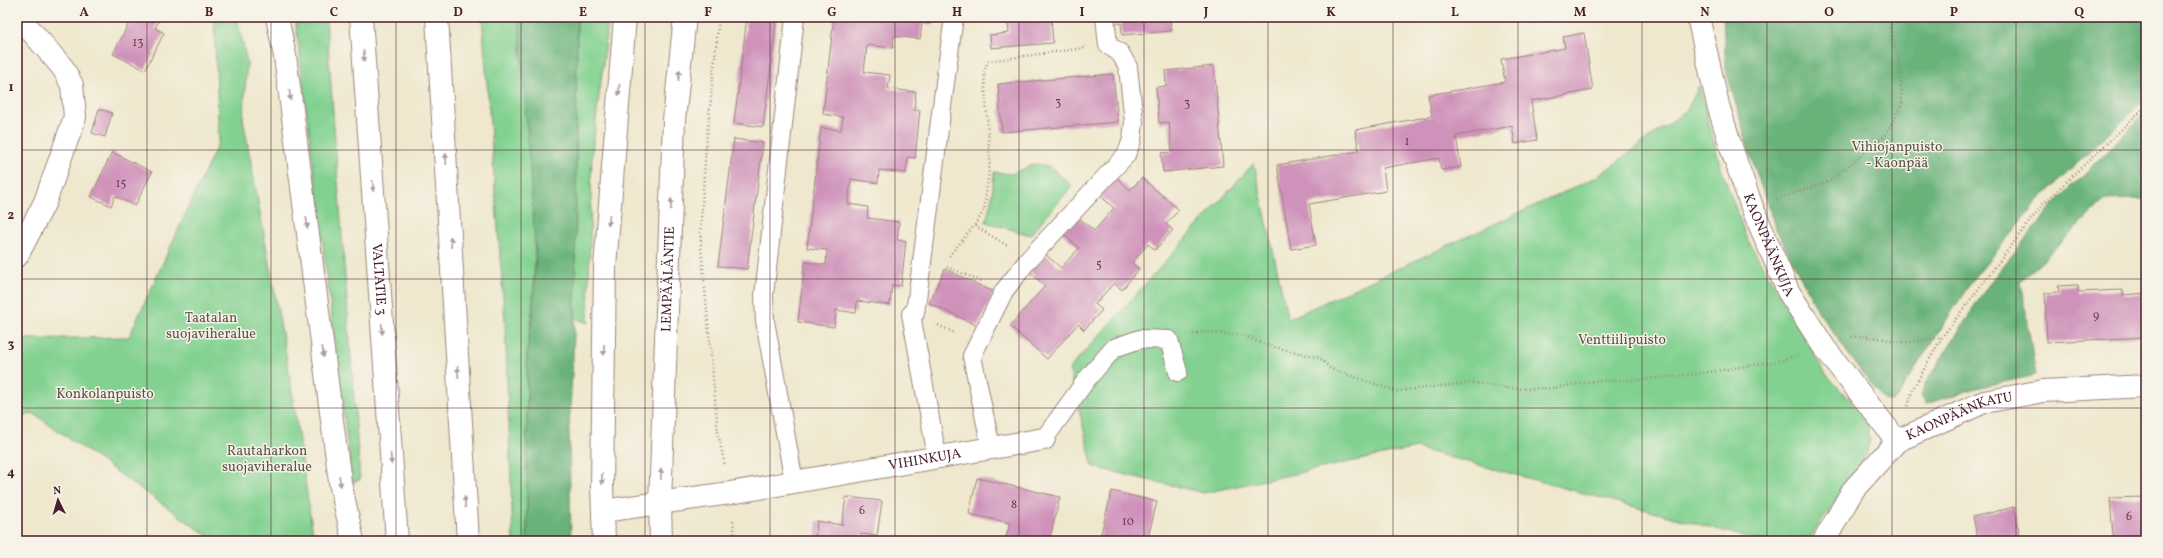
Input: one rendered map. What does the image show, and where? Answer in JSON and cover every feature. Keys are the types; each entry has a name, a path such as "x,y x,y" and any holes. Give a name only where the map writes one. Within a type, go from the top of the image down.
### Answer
{"main road":[{"path":"17,256 45,202 75,117 72,85 63,68 19,17"},
{"path":"277,17 286,64 340,482 352,541"},
{"name":"VALTATIE 3","path":"361,17 397,541"},
{"path":"437,17 468,541"},
{"path":"604,541 605,268 625,17"},
{"name":"LEMPÄÄLÄNTIE","path":"661,541 660,503 674,120 685,17"},
{"name":"KAONPÄÄNKUJA","path":"1699,21 1718,105 1752,207 1788,291 1824,347 1897,441"},
{"name":"KAONPÄÄNKATU","path":"1824,541 1853,490 1897,441 1984,402 2043,390 2146,386"},
{"name":"VIHINKUJA","path":"603,511 730,493 1044,439"}],"lane":[{"path":"794,482 765,321 764,295 795,17"},
{"path":"937,457 911,314 915,313 928,226 941,108 954,17"},
{"path":"991,448 972,356 1004,291 1029,259 1126,155 1132,140 1134,122 1128,68 1120,53 1108,45 1105,17"},
{"name":"VIHINKUJA","path":"1044,439 1087,379 1114,348 1140,339 1169,340"},
{"path":"1169,340 1178,372"}],"path":[{"path":"719,17 706,146 700,234 718,434 730,493"},
{"path":"1752,207 1830,181 1885,136 1902,104 1900,67 1890,28 1893,17"},
{"path":"946,259 974,226 984,210 990,161 984,72 988,61 1000,58 1108,45"},
{"path":"1897,441 1913,389 1942,337 2043,204 2146,106"},
{"path":"2138,114 2146,115"},
{"path":"974,226 1029,259"},
{"path":"941,264 1004,291"},
{"path":"915,313 954,333 972,356"},
{"path":"1169,340 1208,332 1246,336 1266,345 1320,358 1330,369 1396,391 1474,383 1516,388 1554,388 1595,381 1648,380 1697,374 1783,360 1824,347 1846,337 1862,336 1904,342 1942,337"}],"green space":[{"path":"214,17 237,17 247,63 243,119 288,366 314,541 215,541 33,413 17,420 17,339 129,337 219,141"},
{"path":"295,17 326,17 360,480 352,482"},
{"path":"482,17 519,17 533,196 534,235 532,312 527,350 527,541 513,541 505,322"},
{"path":"519,17 577,17 575,318 569,429 571,541 527,541 527,350 532,320 536,257"},
{"path":"577,17 609,17 592,152 588,323 575,318"},
{"name":"Vihiojanpuisto - Kaonpää","path":"1723,17 2146,17 2146,98 2039,200 1971,282 1905,384 1898,398 1890,401 1884,399 1862,373 1818,311 1776,229 1752,160 1726,70"},
{"name":"Venttiilipuisto","path":"1699,86 1721,168 1746,237 1825,373 1860,412 1867,425 1870,439 1866,455 1808,541 1761,541 1416,448 1204,493 1093,467 1069,369 1254,163 1288,319 1597,177 1687,110"},
{"path":"2146,112 2146,199 2105,200 2021,282 2036,375 1976,388 1926,404 1921,396 1924,385 1991,281 2054,204"},
{"path":"1034,164 1051,167 1072,186 1030,235 986,222 992,196 994,172 1012,174"}],"building":[{"path":"132,17 140,21 143,17 151,17 159,21 155,28 164,33 145,70 113,54"},
{"path":"747,17 777,17 763,127 734,123"},
{"path":"834,17 932,17 931,24 922,23 920,39 894,36 893,48 867,45 864,72 890,75 888,89 916,92 914,110 920,110 915,158 908,157 906,173 879,170 878,183 851,179 848,204 868,207 867,218 899,222 897,240 906,241 901,286 892,285 890,305 857,301 856,313 836,310 834,327 798,322 805,262 826,265 827,250 807,248 821,128 841,130 843,117 823,114"},
{"path":"1007,17 1051,17 1053,43 991,48 990,35 1009,33"},
{"path":"1111,17 1170,17 1171,31 1122,35 1121,23 1112,24"},
{"path":"1584,33 1593,90 1531,101 1537,140 1515,144 1512,126 1456,136 1461,167 1441,170 1439,158 1383,168 1386,191 1309,204 1316,245 1291,249 1277,165 1359,151 1355,130 1432,116 1428,95 1505,82 1501,59 1565,48 1563,37"},
{"path":"1214,66 1223,166 1163,172 1161,153 1172,152 1169,122 1159,123 1156,87 1166,86 1165,71"},
{"path":"1113,74 1118,122 1002,132 998,84"},
{"path":"99,109 112,113 105,137 92,133"},
{"path":"734,139 763,143 747,269 718,266"},
{"path":"112,152 152,172 135,206 115,196 111,206 91,197"},
{"path":"1113,174 1130,190 1142,178 1179,210 1166,224 1173,230 1155,250 1148,244 1132,263 1139,269 1122,290 1114,283 1095,304 1102,310 1084,330 1078,324 1047,359 1010,326 1045,286 1028,270 1044,253 1061,268 1079,248 1061,232 1076,215 1094,231 1114,208 1097,193"},
{"path":"945,269 994,292 978,326 929,303"},
{"path":"2078,285 2078,292 2123,290 2123,295 2146,293 2146,337 2047,342 2045,293 2059,292 2058,286"},
{"path":"977,478 1060,497 1049,541 1005,541 1010,523 969,514"},
{"path":"1112,491 1157,502 1147,541 1099,541"},
{"path":"846,497 882,501 877,536 861,534 860,541 815,541 817,521 842,525"},
{"path":"2146,497 2146,541 2138,541 2138,536 2113,537 2110,498"},
{"path":"2014,507 2021,541 1978,541 1973,517"}],"park label":[{"name":"Taatalan suojaviheralue","path":"211,326"},
{"name":"Konkolanpuisto","path":"105,394"},
{"name":"Rautaharkon suojaviheralue","path":"267,460"}]}
